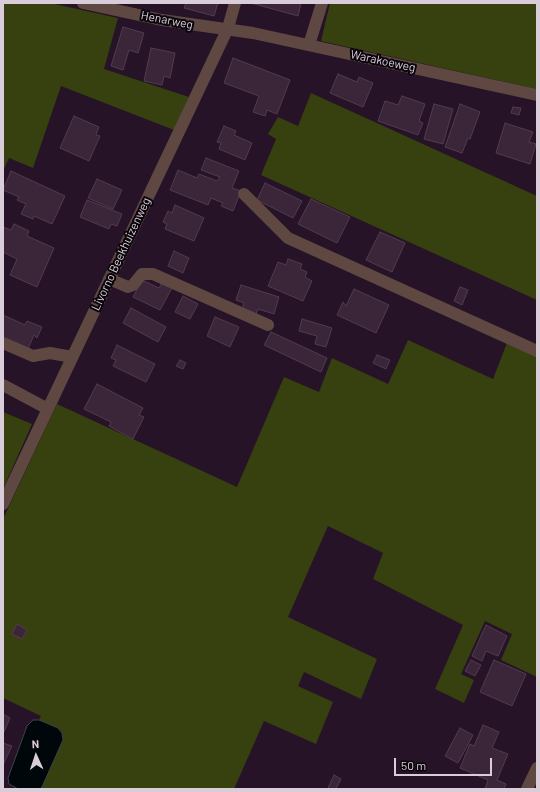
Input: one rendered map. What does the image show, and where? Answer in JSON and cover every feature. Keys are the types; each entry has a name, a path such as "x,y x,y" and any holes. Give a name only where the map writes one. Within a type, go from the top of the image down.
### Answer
{"street":[{"name":"Henarweg","path":"83,3 126,8 204,27 228,28"},
{"name":"Livorno Beekhuizenweg","path":"4,497 48,409 228,28 235,3"},
{"path":"309,45 322,3"},
{"name":"Warakoeweg","path":"228,28 537,95"},
{"path":"244,194 288,238 537,351"},
{"path":"109,279 128,287 133,285 142,274 153,274 268,325"},
{"path":"3,343 32,356 50,353 72,357"},
{"path":"3,385 48,409"},
{"path":"529,788 537,768"}],"green space":[{"path":"3,3 50,3 118,18 104,69 189,97 174,130 61,86 33,168 9,158 3,171"},
{"path":"330,3 537,3 537,89 321,41"},
{"path":"311,93 537,196 537,300 261,175 276,139 268,134 278,117 298,126"},
{"path":"408,340 493,379 507,343 537,357 537,677 501,660 512,634 485,621 461,674 474,680 464,703 435,689 463,625 373,579 383,553 328,526 288,617 377,659 361,699 304,672 298,686 333,702 316,744 264,721 234,789 40,789 63,740 62,733 58,728 39,720 41,716 3,698 3,519 57,404 237,487 284,377 319,392 332,358 388,384"},
{"path":"3,412 32,424 4,487 3,487"}],"shaded area":[{"path":"33,720 39,720 58,728 62,733 63,740 42,787 40,789 18,789 9,784 8,778 27,726"}],"building":[{"path":"186,3 218,3 214,16 184,8"},
{"path":"251,3 301,3 298,16"},
{"path":"123,27 144,33 138,53 129,50 123,70 111,66"},
{"path":"151,48 175,53 170,78 164,76 162,85 144,81"},
{"path":"233,58 290,80 277,114 267,110 265,116 253,112 259,96 224,83"},
{"path":"338,74 357,82 359,77 373,83 363,107 330,93"},
{"path":"402,96 425,104 419,121 423,123 418,135 378,121 385,101 398,105"},
{"path":"434,104 453,109 443,144 424,139"},
{"path":"460,104 480,112 470,139 468,138 462,153 445,147"},
{"path":"513,107 521,108 519,115 511,113"},
{"path":"74,116 99,127 96,135 100,136 89,161 60,148"},
{"path":"505,123 533,132 529,142 536,144 530,164 496,153"},
{"path":"224,126 236,131 234,135 252,143 245,160 219,149 221,143 217,142"},
{"path":"206,158 239,171 232,188 241,191 233,211 221,206 223,203 211,198 208,205 170,190 178,170 197,178 199,174 217,181 220,177 201,170"},
{"path":"11,171 65,196 52,224 34,216 33,219 21,214 26,204 17,200 19,197 3,190"},
{"path":"97,179 122,190 113,209 88,198"},
{"path":"265,183 302,201 293,218 257,200"},
{"path":"311,199 350,217 337,243 298,224"},
{"path":"87,200 122,214 117,226 111,224 109,229 80,217"},
{"path":"175,205 204,218 194,241 165,229 167,224 163,222 168,211 172,213"},
{"path":"14,224 29,231 27,236 54,248 37,287 10,275 17,259 3,252 3,227 11,230"},
{"path":"380,232 405,243 392,272 366,260"},
{"path":"174,251 189,258 183,273 168,266"},
{"path":"288,259 302,264 300,269 307,272 305,277 312,281 303,301 268,286 278,262 286,265"},
{"path":"142,280 159,288 163,281 173,286 160,310 133,297"},
{"path":"241,285 279,297 274,314 258,309 256,314 242,309 244,303 236,300"},
{"path":"460,287 468,290 462,305 454,301"},
{"path":"354,289 389,305 376,333 337,315 343,302 346,306"},
{"path":"183,296 198,304 190,319 175,312"},
{"path":"131,308 166,327 158,342 123,323"},
{"path":"3,315 25,325 27,321 42,327 37,338 34,335 27,351 3,340"},
{"path":"215,317 239,327 230,347 207,336"},
{"path":"302,319 332,328 326,347 315,344 317,336 299,331"},
{"path":"271,332 327,358 321,372 264,345"},
{"path":"117,345 155,364 146,382 113,366 116,360 111,358"},
{"path":"377,355 390,360 386,369 373,363"},
{"path":"180,360 186,363 183,369 176,366"},
{"path":"97,384 143,408 139,415 144,417 133,439 109,426 111,422 84,409"},
{"path":"17,624 27,630 22,639 12,634"},
{"path":"486,625 507,636 498,656 486,651 482,661 472,656"},
{"path":"471,660 481,665 475,676 465,671"},
{"path":"494,660 526,674 512,706 480,692"},
{"path":"3,714 10,718 3,734"},
{"path":"483,725 499,732 492,748 508,754 497,780 506,784 504,789 485,789 488,780 460,768 470,744 474,746"},
{"path":"460,728 473,735 458,763 445,756"},
{"path":"3,743 12,746 3,765"},
{"path":"334,775 341,779 336,789 330,789 328,788"}]}
